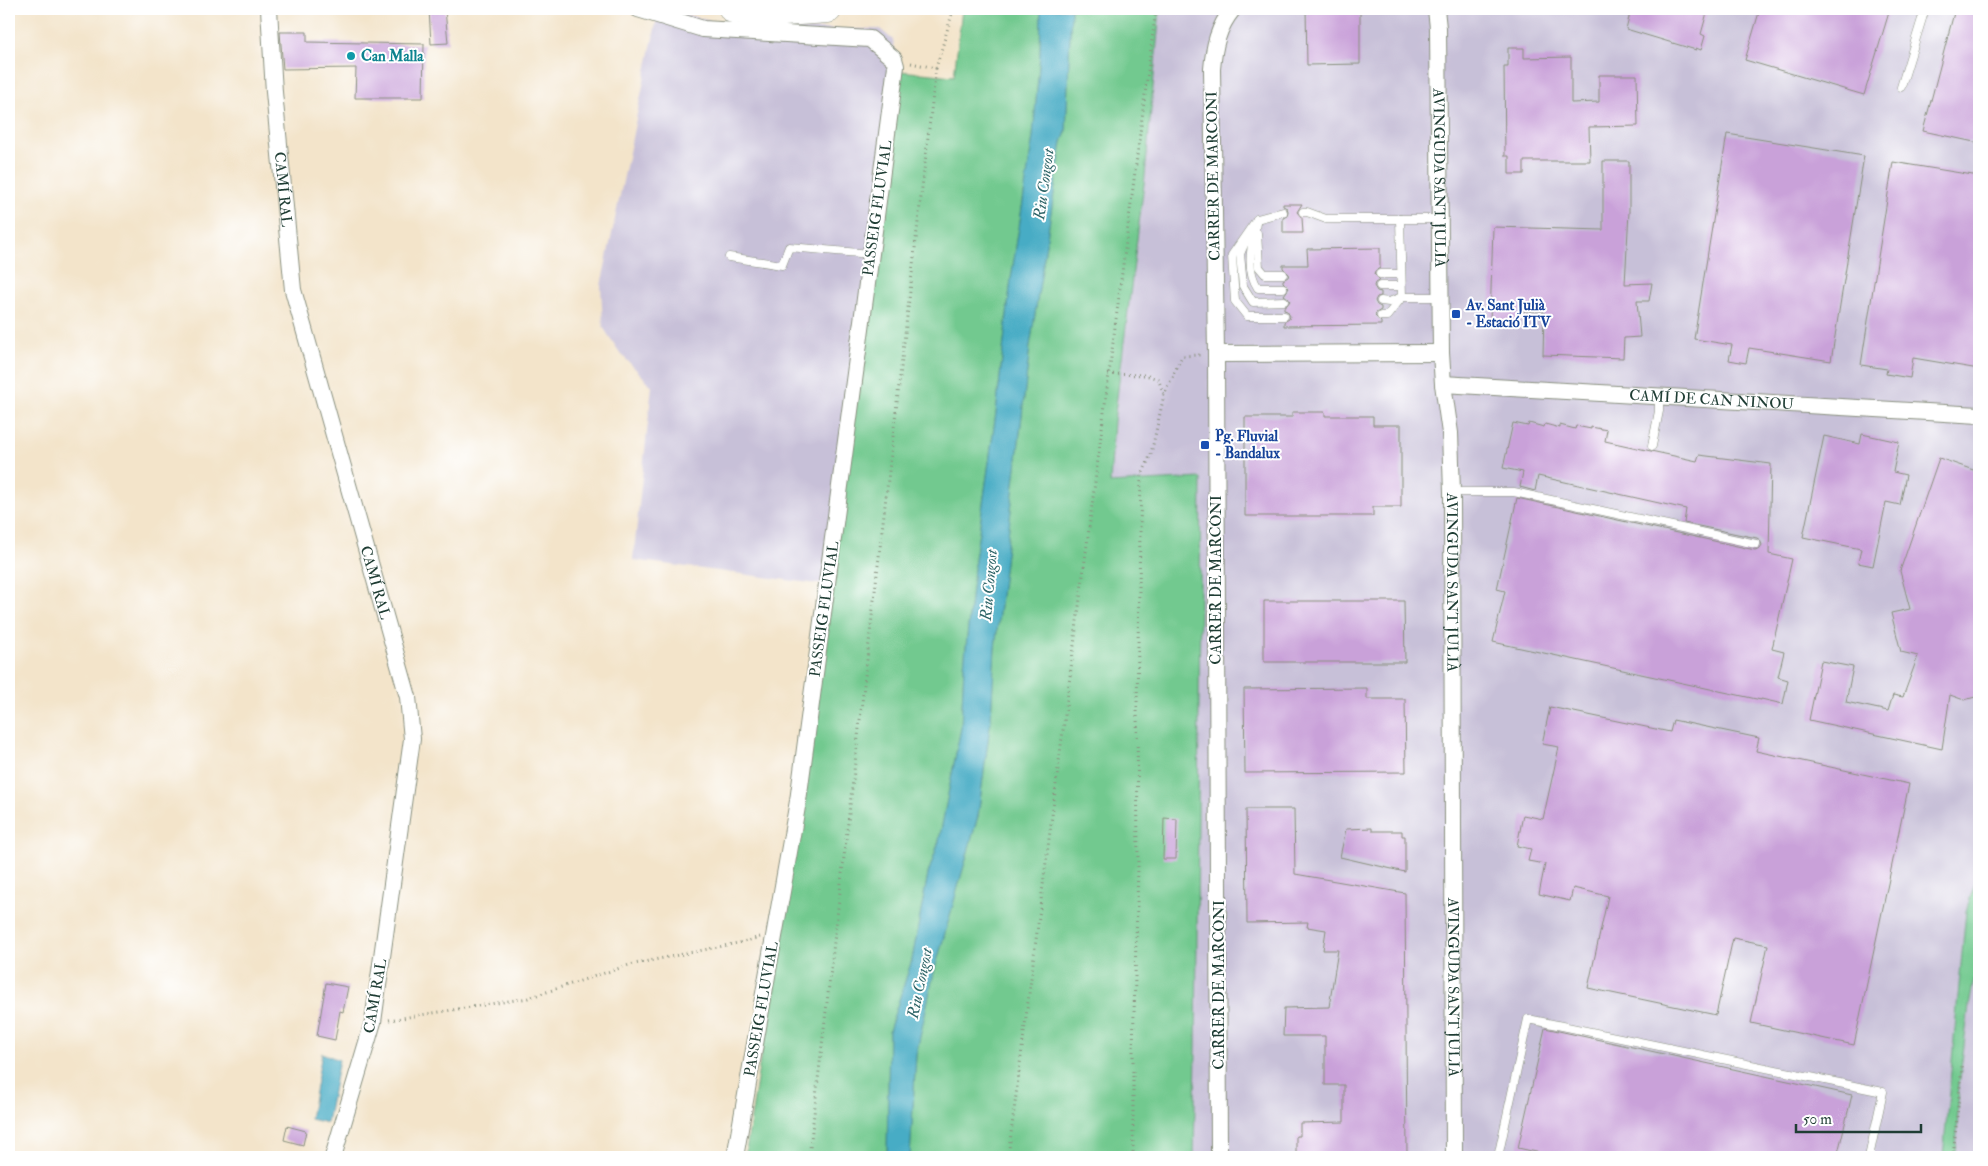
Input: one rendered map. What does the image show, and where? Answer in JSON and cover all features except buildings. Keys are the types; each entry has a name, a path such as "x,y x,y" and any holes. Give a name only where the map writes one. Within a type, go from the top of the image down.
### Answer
{"highway":[{"path":"732,9 769,13 828,9"}],"street":[{"name":"CAMÍ RAL","path":"269,9 274,92 293,290 408,697 412,739 373,1022 334,1157"},
{"path":"638,9 702,29 870,39 894,59"},
{"name":"CARRER DE MARCONI","path":"1219,1157 1216,354 1212,69 1213,50 1218,32 1233,9"},
{"name":"AVINGUDA SANT JULIÀ","path":"1436,9 1438,28 1441,219 1441,352 1443,384 1450,433 1452,492 1454,1157"},
{"name":"PASSEIG FLUVIAL","path":"735,1157 798,801 896,66 894,59"},
{"path":"1216,354 1441,352"},
{"name":"CAMÍ DE CAN NINOU","path":"1443,384 1979,415"}],"lane":[{"path":"1901,87 1925,9"},
{"path":"1283,212 1257,218 1232,254 1235,302 1247,316 1284,316"},
{"path":"1302,212 1326,219 1441,219"},
{"path":"1257,218 1259,268 1265,274 1283,274"},
{"path":"1257,218 1250,254 1251,278 1258,288 1283,288"},
{"path":"1257,218 1240,254 1243,286 1253,302 1284,301"},
{"path":"1381,316 1387,316 1402,297 1400,219"},
{"path":"728,257 782,265 789,247 871,254"},
{"path":"1380,274 1401,274"},
{"path":"1380,286 1402,286"},
{"path":"1380,301 1388,302 1402,297 1441,297"},
{"path":"1652,446 1659,411 1658,397"},
{"path":"1452,492 1514,492 1756,544"},
{"path":"1498,1157 1528,1019 1883,1092 1869,1157"}],"path":[{"path":"809,1157 936,68 952,14 950,9"},
{"path":"1008,1157 1156,9"},
{"path":"894,59 936,68"},
{"path":"1134,1157 1133,1051 1138,886 1141,477 1151,454 1164,395 1182,356 1216,354"},
{"path":"1108,374 1144,375 1158,380 1164,395"},
{"path":"373,1022 528,998 629,965 743,942 755,937 774,936"},
{"path":"1953,1157 1962,1066"}],"shaded area":[{"path":"659,9 667,9 717,23 795,29 880,29 893,40 899,71 834,586 633,560 652,386 620,353 603,327 601,286"},
{"path":"1160,9 1979,9 1979,871 1966,911 1943,1157 1194,1157 1201,479 1110,483 1114,421 1145,176"},
{"path":"1979,952 1979,1157 1956,1157 1959,1085 1969,1006"}],"green space":[{"path":"962,9 1041,9 1040,54 1033,137 1011,279 996,413 975,560 964,666 961,728 939,841 928,874 912,960 889,1031 887,1157 745,1157 766,1022 899,71 954,76"},
{"path":"1071,9 1160,9 1145,176 1114,421 1110,483 1201,478 1194,1157 910,1157 916,1055 934,972 978,816 991,718 995,648 1030,346 1062,142 1066,132"},
{"path":"1979,871 1979,952 1969,1006 1959,1085 1956,1157 1943,1157 1966,911"}],"water":[{"name":"Riu Congost","path":"1041,9 1071,9 1066,132 1062,142 1030,346 995,648 991,718 978,816 934,972 916,1055 910,1157 887,1157 889,1031 912,960 928,874 939,841 961,728 964,666 975,560 996,413 1011,279 1033,137 1040,54"},
{"path":"322,1053 339,1060 327,1123 310,1119"}],"place":[{"name":"Can Malla","path":"351,56"},
{"name":"Av. Sant Julià - Estació ITV","path":"1456,314"},
{"name":"Pg. Fluvial - Bandalux","path":"1205,445"}]}
